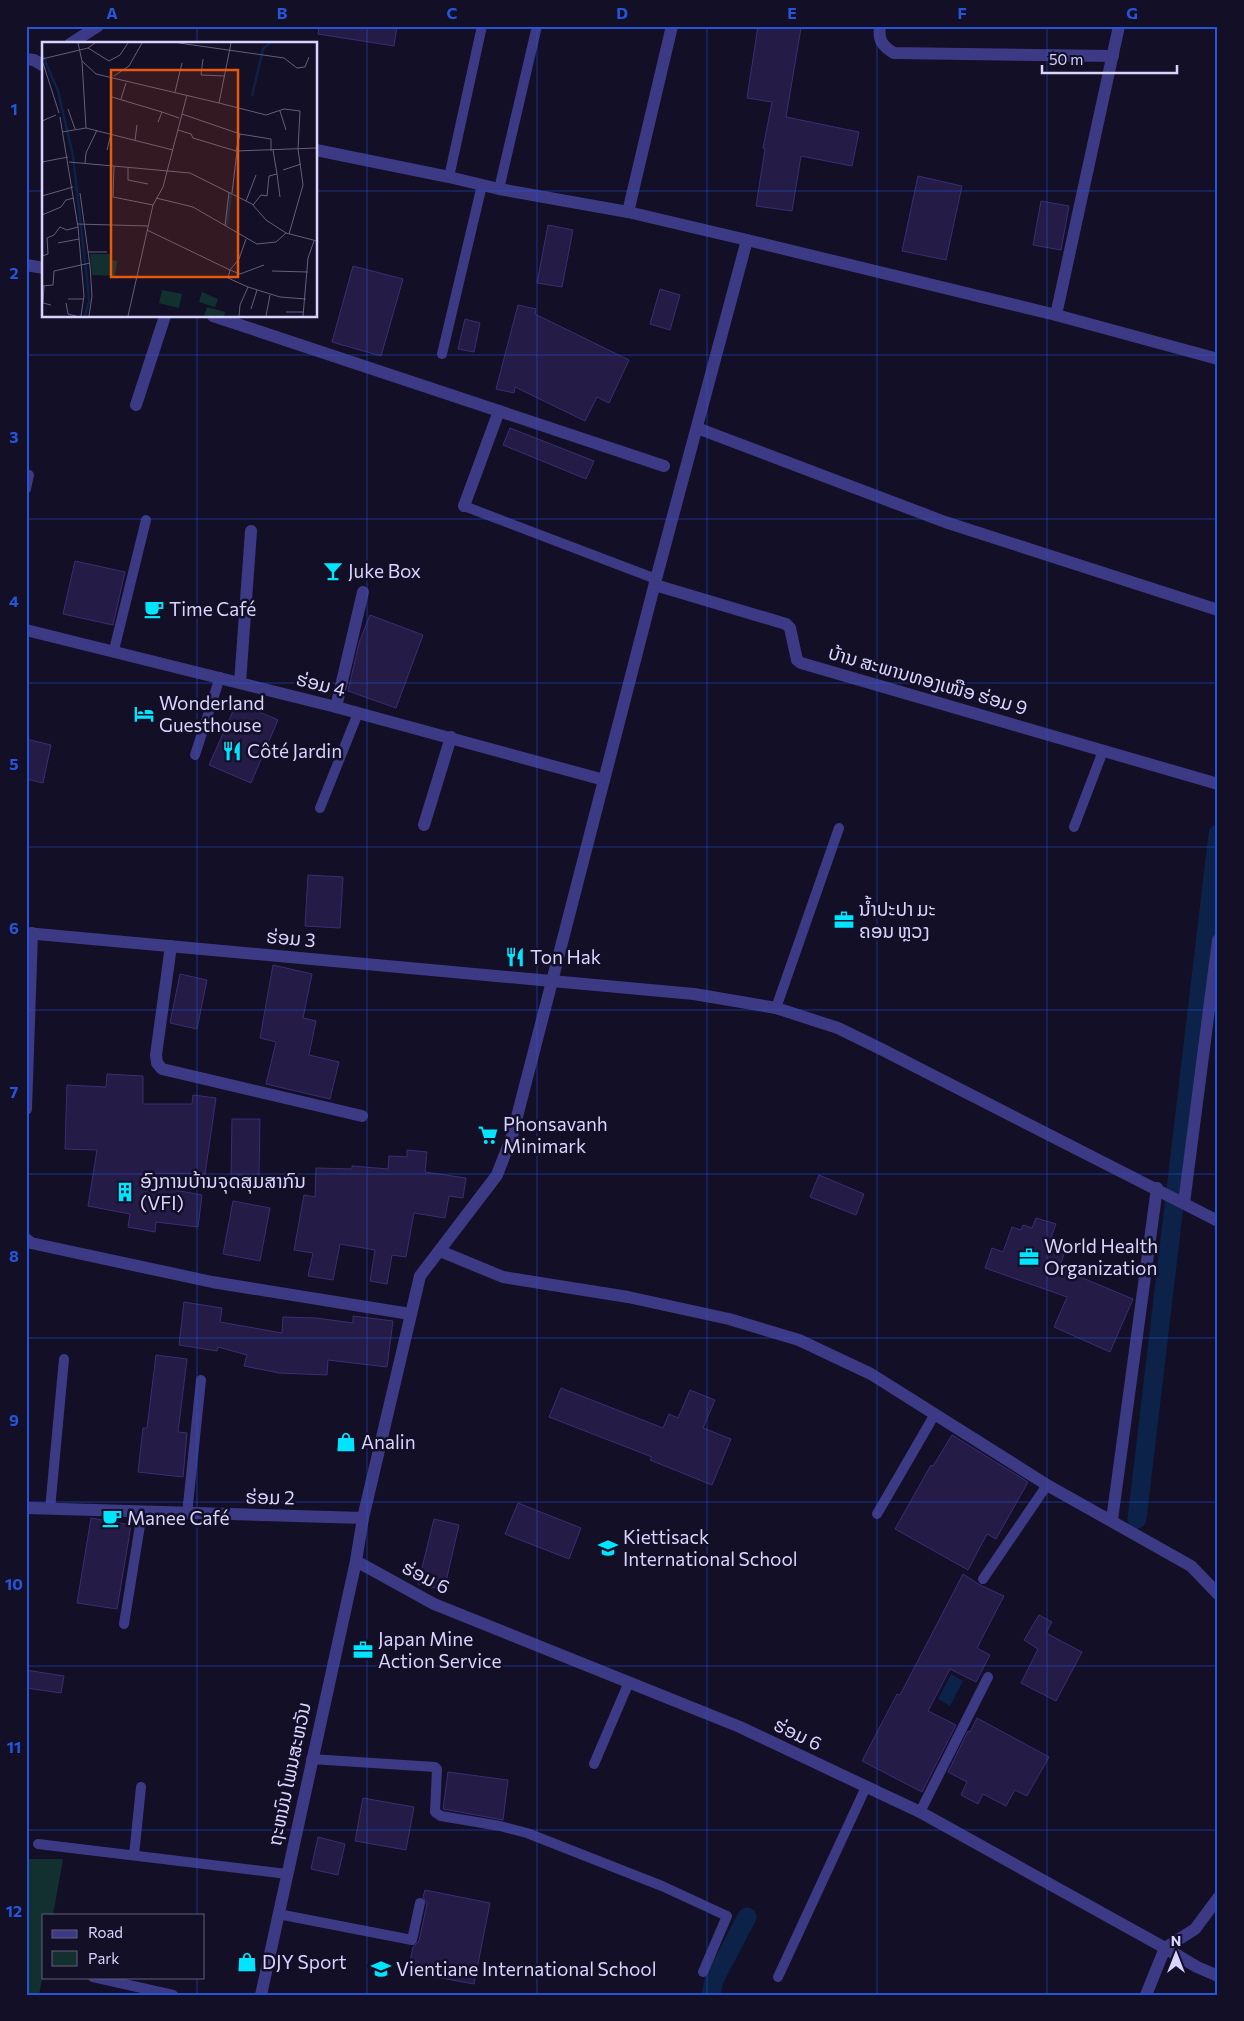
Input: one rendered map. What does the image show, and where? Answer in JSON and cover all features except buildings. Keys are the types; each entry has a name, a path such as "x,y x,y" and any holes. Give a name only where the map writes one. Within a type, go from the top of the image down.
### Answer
{"street":[{"path":"73,42 98,26"},
{"path":"628,212 672,26"},
{"path":"880,26 879,35 883,46 894,53 1113,56"},
{"path":"1056,315 1119,26"},
{"path":"318,150 450,177 499,190 628,212 1056,315 1218,358"},
{"name":"ຖະຫນົນ ໂພນສະຫວັນ","path":"261,1995 364,1518 420,1276 497,1175 512,1136 655,582 747,240"},
{"path":"26,265 42,268"},
{"path":"136,405 163,318"},
{"path":"219,318 664,466"},
{"path":"464,506 499,411"},
{"path":"697,428 945,522 1218,610"},
{"path":"240,683 251,530"},
{"name":"ບ້ານ ສະພານທອງເໜືອ ຮ່ອມ 9","path":"655,582 786,624 790,628 797,660 801,663 1218,784"},
{"path":"336,707 363,592"},
{"name":"ຮ່ອມ 4","path":"26,630 114,650 336,707 604,780"},
{"path":"424,824 451,737"},
{"path":"26,1109 29,933"},
{"name":"ຮ່ອມ 3","path":"29,933 694,994 776,1008 838,1028 873,1044 1158,1188 1218,1221"},
{"path":"1184,1203 1218,940"},
{"path":"171,946 156,1056 157,1063 162,1069 362,1116"},
{"path":"1112,1520 1158,1188"},
{"path":"28,1242 212,1282 410,1314"},
{"path":"440,1251 503,1276 628,1297 729,1319 799,1340 871,1374 1047,1484 1191,1566 1218,1594"},
{"name":"ຮ່ອມ 2","path":"26,1508 364,1518"},
{"name":"ຮ່ອມ 6","path":"356,1561 434,1604 740,1727 920,1812 1197,1967 1218,1976"},
{"path":"1146,1995 1165,1948 1195,1929 1218,1898"}],"lane":[{"path":"450,177 482,26"},
{"path":"499,190 537,26"},
{"path":"442,354 482,185"},
{"path":"26,489 29,476"},
{"path":"464,506 655,582"},
{"path":"114,650 146,520"},
{"path":"195,756 220,677"},
{"path":"320,808 358,713"},
{"path":"1074,827 1103,751"},
{"path":"776,1008 839,828"},
{"path":"50,1509 64,1359"},
{"path":"187,1514 200,1380"},
{"path":"877,1514 935,1414"},
{"path":"983,1580 1047,1484"},
{"path":"124,1624 142,1512"},
{"path":"920,1812 988,1677"},
{"path":"594,1764 629,1682"},
{"path":"311,1759 435,1767 437,1769 436,1812 441,1816 500,1826 527,1833 662,1886 727,1916 703,1972"},
{"path":"134,1855 141,1787"},
{"path":"778,1977 866,1788"},
{"path":"38,1844 286,1874"},
{"path":"278,1914 412,1940 420,1903"},
{"path":"97,1978 172,1995"}],"green space":[{"path":"26,1859 63,1859 53,1914 42,1914 42,1978 39,1995 26,1995"}],"water":[{"path":"951,1674 963,1681 950,1706 938,1699"}],"waterway":[{"path":"1137,1519 1218,834"},
{"path":"711,1995 714,1980 747,1917"}],"place":[{"name":"Juke Box","path":"333,571"},
{"name":"Time Café","path":"154,609"},
{"name":"Wonderland Guesthouse","path":"144,714"},
{"name":"Côté Jardin","path":"232,751"},
{"name":"ນ້ຳປະປາ ມະ ຄອນ ຫຼວງ","path":"844,920"},
{"name":"Ton Hak","path":"515,957"},
{"name":"Phonsavanh Minimark","path":"488,1135"},
{"name":"ອົງການບ້ານຈຸດສຸມສາກົນ (VFI)","path":"125,1192"},
{"name":"World Health Organization","path":"1029,1257"},
{"name":"Analin","path":"346,1442"},
{"name":"Manee Café","path":"112,1518"},
{"name":"Kiettisack International School","path":"608,1548"},
{"name":"Japan Mine Action Service","path":"363,1650"},
{"name":"DJY Sport","path":"247,1962"},
{"name":"Vientiane International School","path":"381,1969"}]}
